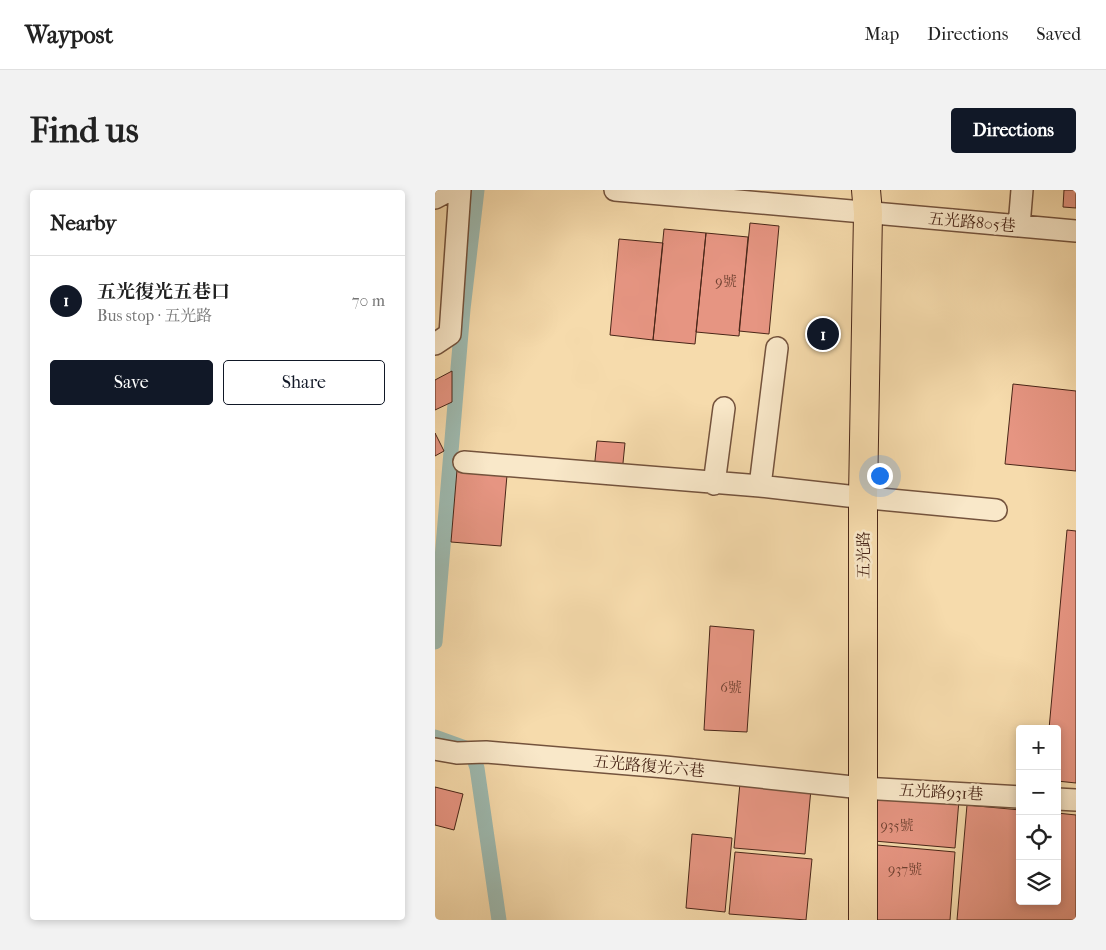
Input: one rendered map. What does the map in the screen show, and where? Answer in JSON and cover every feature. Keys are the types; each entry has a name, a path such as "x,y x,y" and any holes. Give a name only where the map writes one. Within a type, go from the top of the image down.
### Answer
{"main road":[{"name":"五光路","path":"848,920 854,787 859,201"},
{"name":"五光路","path":"854,787 863,920"}],"lane":[{"path":"435,198 450,190"},
{"path":"435,344 450,334 461,190"},
{"name":"五光路805巷","path":"615,190 859,201 1019,226 1076,231"},
{"path":"1019,226 1022,190"},
{"path":"760,486 777,348"},
{"path":"714,484 724,408"},
{"path":"464,462 714,484 760,486 996,510"},
{"name":"五光路復光六巷","path":"435,748 457,752 486,752 665,767 854,787"},
{"name":"五光路931巷","path":"854,787 1016,797"},
{"path":"1061,799 1076,800"}],"building":[{"path":"1064,190 1076,190 1076,208 1063,207"},
{"path":"750,223 779,226 769,334 739,331"},
{"path":"664,229 706,233 695,344 653,340"},
{"path":"706,233 748,237 739,336 696,332"},
{"path":"619,239 663,243 653,340 610,335"},
{"path":"452,371 452,402 435,410 435,380"},
{"path":"1013,384 1076,391 1076,471 1005,464"},
{"path":"435,433 444,451 435,456"},
{"path":"597,441 625,443 622,473 594,470"},
{"path":"457,470 507,475 501,546 451,542"},
{"path":"1067,530 1076,531 1076,783 1061,781 1061,725 1049,725"},
{"path":"710,626 754,630 747,732 704,730"},
{"path":"740,783 811,789 805,854 734,848"},
{"path":"435,787 463,794 454,830 435,825"},
{"path":"878,793 959,800 955,848 874,841"},
{"path":"967,805 1016,810 1016,905 1061,905 1061,813 1076,815 1076,920 957,920"},
{"path":"692,834 732,838 725,912 686,908"},
{"path":"877,845 955,852 950,920 871,920"},
{"path":"735,852 812,859 806,920 729,914"}],"waterway":[{"path":"435,642 463,309 477,190"},
{"path":"435,737 471,750 477,768 499,920"}],"place":[{"name":"五光復光五巷口","path":"823,334"}]}
